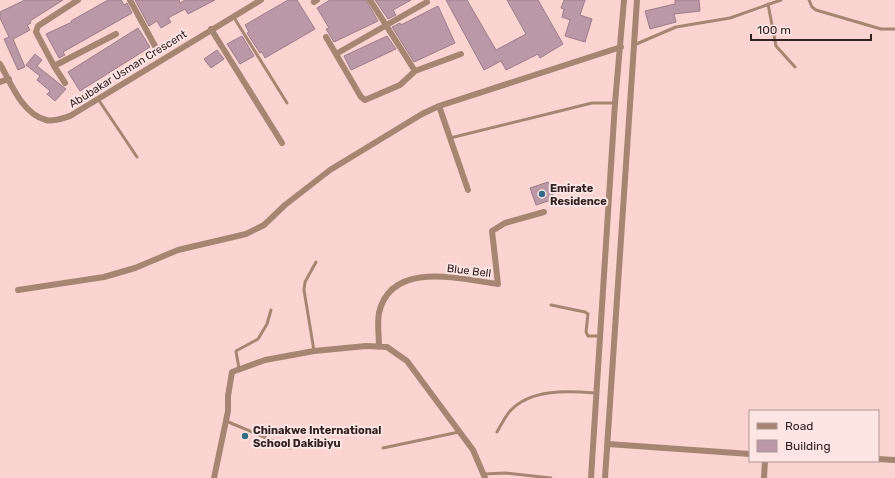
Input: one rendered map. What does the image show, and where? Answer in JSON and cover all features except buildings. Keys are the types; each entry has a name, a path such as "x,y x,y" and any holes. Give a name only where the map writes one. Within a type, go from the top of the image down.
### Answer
{"street":[{"path":"65,83 39,40 36,32 38,26 78,0"},
{"path":"130,0 155,46"},
{"name":"Abubakar Usman Crescent","path":"0,64 23,104 46,120 56,120 70,116 261,0"},
{"path":"370,0 415,71"},
{"path":"591,478 602,336 615,104 624,0"},
{"path":"605,478 637,0"},
{"path":"336,54 386,24 427,2"},
{"path":"211,29 282,143"},
{"path":"54,66 116,34"},
{"path":"326,37 361,97 365,100 400,85 415,71 461,54"},
{"path":"18,290 104,277 135,268 178,250 246,234 264,225 276,213 330,170 439,106 621,47"},
{"path":"0,82 8,79"},
{"path":"439,106 468,190"},
{"name":"Blue Bell","path":"379,347 379,313 388,292 405,280 428,276 498,284 492,231 505,223 544,212"},
{"path":"214,478 226,421 232,372 266,360 314,350 379,347 387,347 407,361 473,450 485,476"},
{"path":"608,444 749,454"},
{"path":"879,459 895,460"},
{"path":"764,478 765,462"}],"lane":[{"path":"634,45 676,27 730,18 781,0"},
{"path":"809,0 816,10 881,30 895,29"},
{"path":"768,4 776,46 795,67"},
{"path":"233,16 287,103"},
{"path":"98,99 137,157"},
{"path":"450,138 592,103 615,104"},
{"path":"314,350 304,290 305,282 316,262"},
{"path":"551,305 585,312 588,314 586,332 588,336 602,336"},
{"path":"239,369 236,351 258,339 268,324 271,310"},
{"path":"497,432 511,410 527,398 570,391 597,393"},
{"path":"226,421 290,448"},
{"path":"383,448 459,432"},
{"path":"485,476 505,473 551,478"}],"place":[{"name":"Emirate Residence","path":"542,194"},
{"name":"Chinakwe International School Dakibiyu","path":"245,436"}]}
